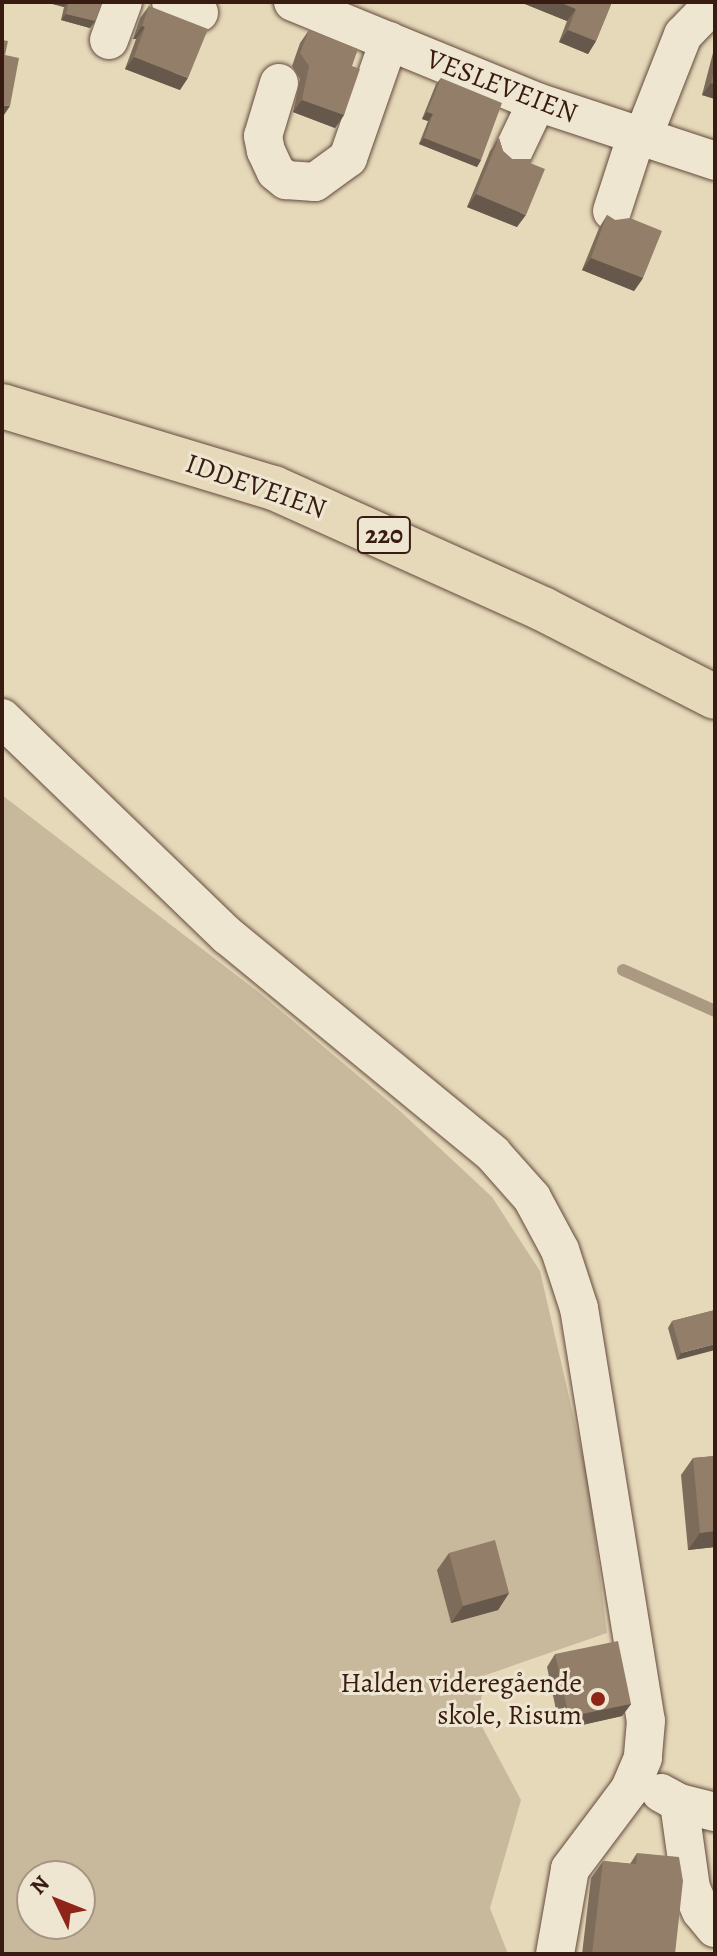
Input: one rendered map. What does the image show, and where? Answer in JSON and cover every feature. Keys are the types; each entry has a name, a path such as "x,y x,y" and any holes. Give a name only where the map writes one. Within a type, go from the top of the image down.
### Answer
{"main road":[{"name":"IDDEVEIEN","path":"2,406 137,445 313,504 543,609 715,697"}],"street":[{"path":"109,40 123,2"},
{"name":"VESLEVEIEN","path":"293,2 337,10 389,41 537,102 715,161"},
{"path":"612,211 683,35 711,9"},
{"path":"279,83 263,136 266,151 276,172 286,180 315,182 348,158 389,41"},
{"path":"513,152 537,102"},
{"path":"2,718 228,936 493,1154 532,1198 560,1250 579,1308 646,1721 643,1758 634,1777 614,1814 588,1840 570,1869 555,1954"},
{"path":"634,1777 697,1807 691,1888 701,1911 715,1928"}],"shaded area":[{"path":"2,795 261,994 400,1111 492,1197 540,1271 588,1479 607,1633 483,1676 480,1723 521,1800 490,1908 508,1954 2,1954"}],"building":[{"path":"69,2 102,2 95,21 66,14"},
{"path":"559,2 612,2 596,41 568,30 576,9"},
{"path":"149,6 208,29 188,78 134,57"},
{"path":"309,30 358,49 352,66 360,69 344,115 302,100 309,66 300,53"},
{"path":"2,40 8,41 5,55 19,58 10,106 2,105"},
{"path":"441,78 502,103 481,160 424,138 433,114 427,112"},
{"path":"499,138 503,151 512,159 532,159 530,163 545,169 526,215 476,194"},
{"path":"607,215 615,220 630,218 662,231 643,278 591,258"},
{"path":"715,1310 715,1344 681,1353 672,1321"},
{"path":"715,1456 715,1531 700,1533 693,1458"},
{"path":"495,1540 509,1593 463,1606 449,1553"},
{"path":"618,1641 631,1704 582,1714 568,1712 555,1654"},
{"path":"637,1853 679,1857 683,1881 675,1954 592,1954 603,1861 636,1864"}],"waterway":[{"path":"623,970 715,1011"}],"place":[{"name":"Halden videregående skole, Risum","path":"598,1699"}]}
